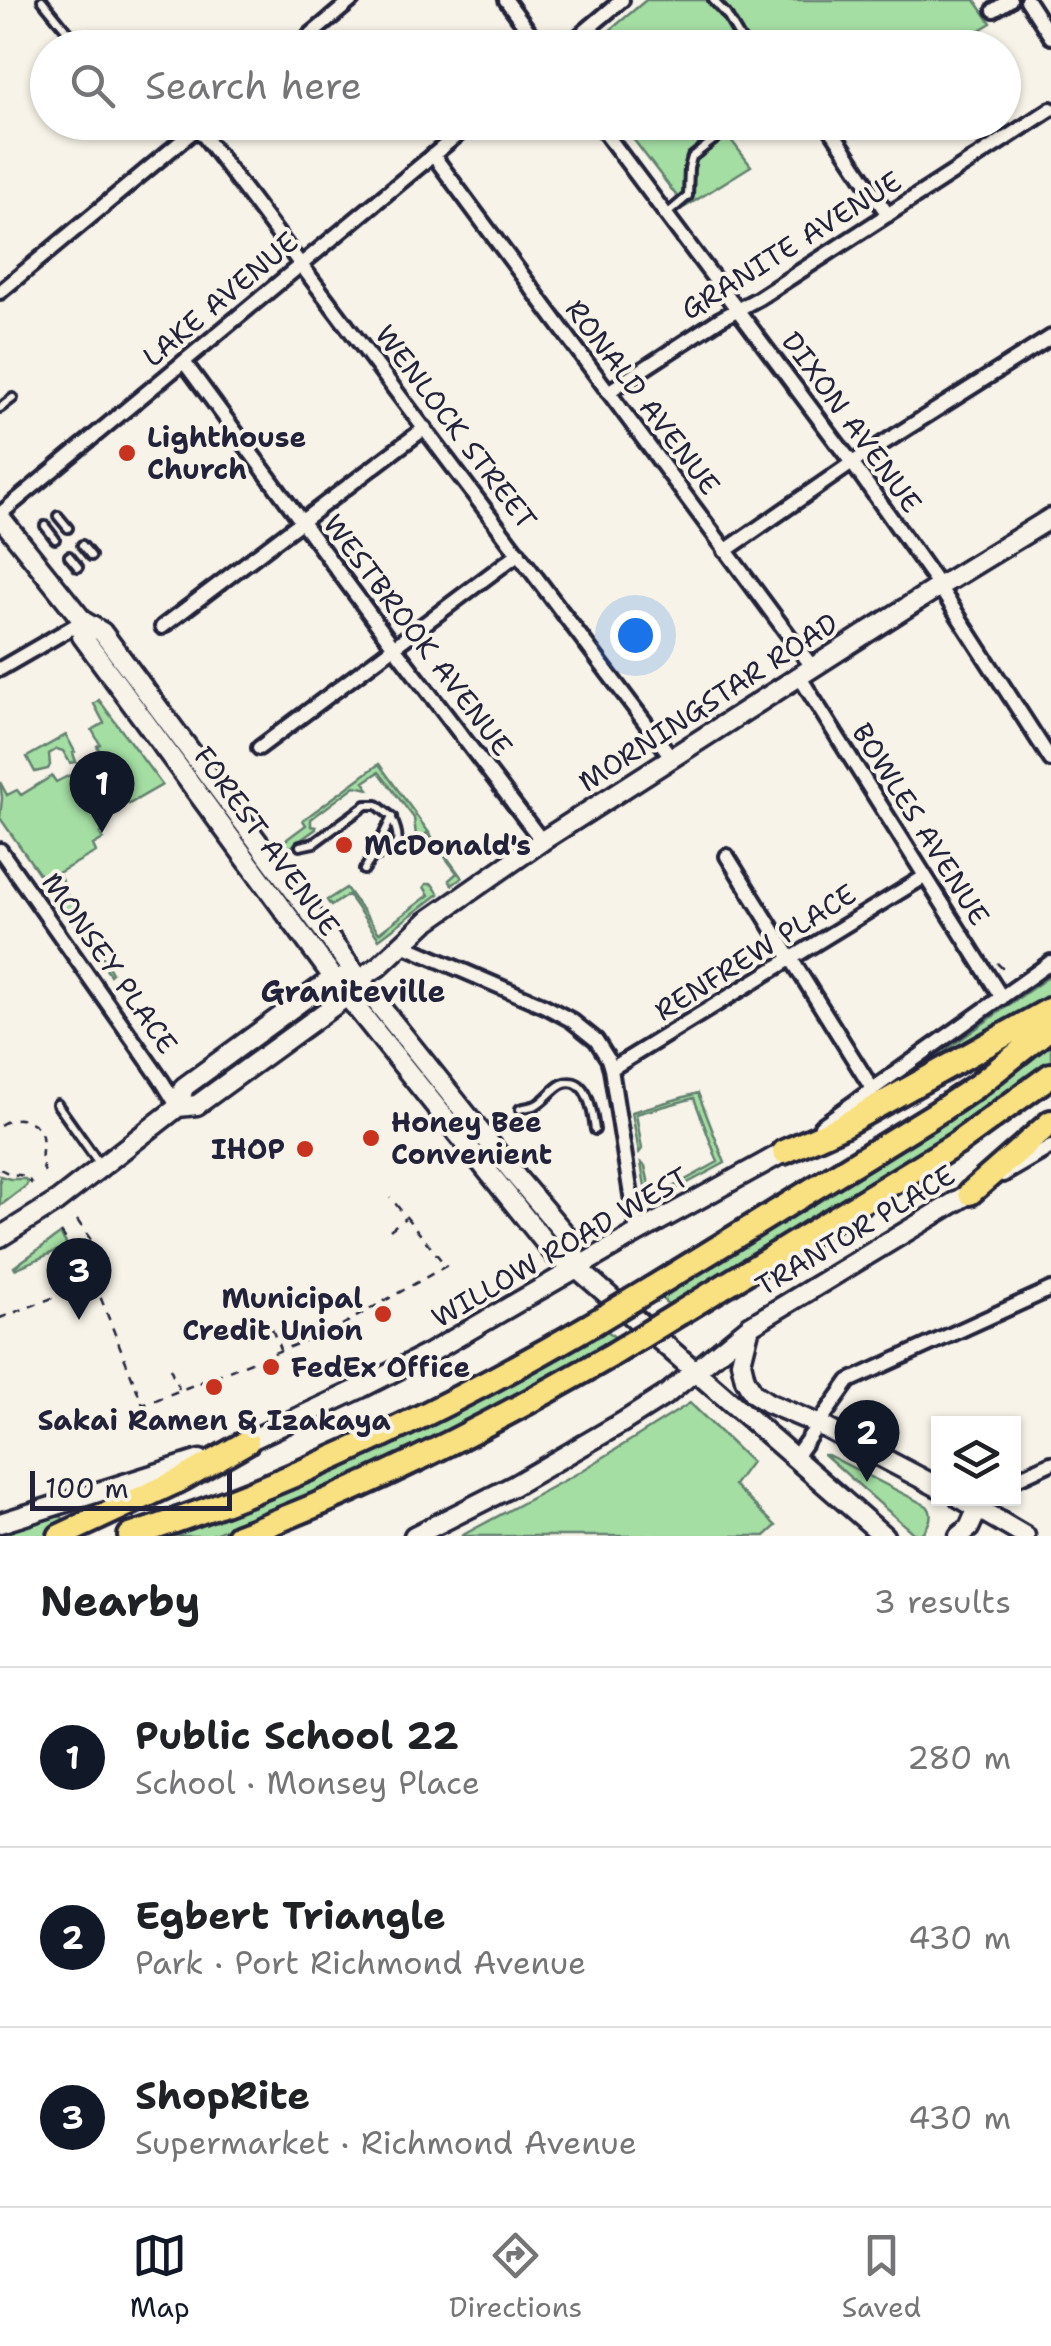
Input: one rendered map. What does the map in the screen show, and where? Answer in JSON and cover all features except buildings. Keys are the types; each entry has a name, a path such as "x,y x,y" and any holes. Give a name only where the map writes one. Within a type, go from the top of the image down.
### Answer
{"highway":[{"path":"784,1152 840,1127 1051,1009"},
{"path":"130,1536 257,1490 468,1394 594,1323 938,1112 1051,1027"},
{"path":"238,1536 436,1450 610,1356 956,1144 1051,1075"},
{"path":"970,1193 1051,1122"},
{"path":"60,1536 182,1479 248,1442"}],"main road":[{"name":"FOREST AVENUE","path":"0,516 84,621 102,632 359,979 572,1242 578,1268"},
{"name":"MORNINGSTAR ROAD","path":"178,1107 198,1106 347,996 359,979 404,945 426,922 542,841 1051,518"},
{"name":"FOREST AVENUE","path":"84,621 82,636 333,978 556,1256 578,1268 884,1536"},
{"path":"0,1237 102,1167 178,1107 184,1087 333,978 359,979"},
{"name":"WILLOW ROAD WEST","path":"0,1523 248,1442 428,1354 784,1152"},
{"name":"TRANTOR PLACE","path":"414,1536 550,1465 666,1394 750,1326 970,1193"},
{"path":"750,1326 742,1373 753,1393 931,1483"},
{"path":"959,1536 968,1528 972,1506"},
{"path":"979,1506 1025,1536"}],"street":[{"path":"316,30 352,0"},
{"path":"506,0 528,30"},
{"path":"586,30 622,0"},
{"path":"994,10 1010,0"},
{"path":"1028,0 1051,36"},
{"name":"GRANITE AVENUE","path":"1021,129 1051,109"},
{"path":"0,292 183,140"},
{"name":"WENLOCK STREET","path":"212,140 672,758"},
{"name":"LAKE AVENUE","path":"0,516 452,140"},
{"name":"DIXON AVENUE","path":"612,140 940,586 1051,760"},
{"path":"838,140 888,215"},
{"name":"GRANITE AVENUE","path":"608,392 1003,140"},
{"name":"RONALD AVENUE","path":"433,156 726,551 806,672"},
{"path":"726,551 852,464 1051,337"},
{"name":"WESTBROOK AVENUE","path":"184,362 542,841"},
{"path":"162,626 425,428"},
{"path":"259,748 519,553"},
{"path":"0,668 84,621"},
{"name":"BOWLES AVENUE","path":"806,672 924,876 1002,998"},
{"name":"MONSEY PLACE","path":"0,850 178,1107"},
{"path":"727,856 872,1090"},
{"name":"RENFREW PLACE","path":"612,1070 924,876"},
{"path":"404,945 546,1006 596,1040 612,1070 636,1233"},
{"name":"WILLOW ROAD WEST","path":"784,1152 1051,962"},
{"name":"TRANTOR PLACE","path":"970,1193 1051,1148"},
{"path":"794,1457 849,1381 1051,1289"},
{"path":"1021,1477 1051,1463"}],"lane":[{"path":"42,0 66,30"},
{"path":"713,0 734,30"},
{"path":"667,214 688,196 692,157 712,140"},
{"path":"0,408 13,398"},
{"path":"58,516 68,528"},
{"path":"45,526 56,539"},
{"path":"82,545 91,556"},
{"path":"69,556 78,567"},
{"path":"300,846 314,844 366,805 378,805 392,817 399,837 388,852 373,856"},
{"path":"364,870 392,817"},
{"path":"520,1109 537,1105 563,1084 573,1083 589,1098 595,1130"},
{"path":"56,1104 102,1167"}],"path":[{"path":"996,962 1005,973 1012,974"},
{"path":"0,1126 10,1119 20,1119 38,1128 44,1140 40,1164 45,1172"},
{"path":"0,1169 26,1176 32,1184"},
{"path":"342,1325 446,1266 390,1197"},
{"path":"390,1230 406,1217"},
{"path":"77,1220 106,1260"},
{"path":"61,1232 75,1253"},
{"path":"0,1318 82,1287 98,1291 143,1405 322,1334"},
{"path":"272,1329 280,1351"},
{"path":"170,1368 180,1391"}],"green space":[{"path":"646,0 975,0 991,23 980,30 610,30"},
{"path":"634,140 731,140 751,166 685,207"},
{"path":"99,700 162,785 129,804 92,730 104,723 94,704"},
{"path":"66,735 76,762 70,763 63,751 57,749 49,754 48,769 35,772 27,757"},
{"path":"379,764 462,878 452,885 449,880 457,873 427,833 419,839 416,836 414,818 379,772 364,782 369,789 355,786 311,819 311,826 316,829 288,849 283,842 306,825 303,820"},
{"path":"84,768 88,774 75,782 103,832 103,839 93,845 96,852 58,873 64,885 52,892 0,818 0,782 7,795 17,790 21,795 52,776 56,782"},
{"path":"426,884 432,884 439,894 379,939 348,895 331,906 327,900 346,888 379,933 429,895"},
{"path":"66,892 112,973 110,975 56,898"},
{"path":"1051,975 1051,997 1046,1002 908,1077"},
{"path":"1044,1044 1051,1045 1051,1061 950,1136 672,1308 658,1295"},
{"path":"698,1093 725,1163 648,1204 641,1163 652,1198 718,1162 694,1098 636,1114 642,1149 639,1153 632,1112"},
{"path":"0,1176 28,1182 0,1206"},
{"path":"60,1234 68,1246 15,1269 14,1267"},
{"path":"604,1328 618,1340 455,1430 342,1483 209,1536 158,1536"},
{"path":"690,1403 751,1462 734,1485 776,1526 765,1536 461,1536 580,1472"},
{"path":"825,1455 927,1506 930,1518 925,1529 919,1535 913,1533"},
{"path":"62,1517 65,1523 62,1530 49,1536 0,1536 0,1533"}],"place":[{"name":"Lighthouse Church","path":"127,453"},
{"name":"Public School 22","path":"102,833"},
{"name":"McDonald's","path":"344,845"},
{"name":"Honey Bee Convenient","path":"371,1138"},
{"name":"IHOP","path":"305,1149"},
{"name":"Municipal Credit Union","path":"383,1314"},
{"name":"ShopRite","path":"79,1320"},
{"name":"FedEx Office","path":"271,1367"},
{"name":"Sakai Ramen & Izakaya","path":"214,1387"},
{"name":"Egbert Triangle","path":"867,1482"}],"district":[{"name":"Graniteville","path":"353,991"}]}
